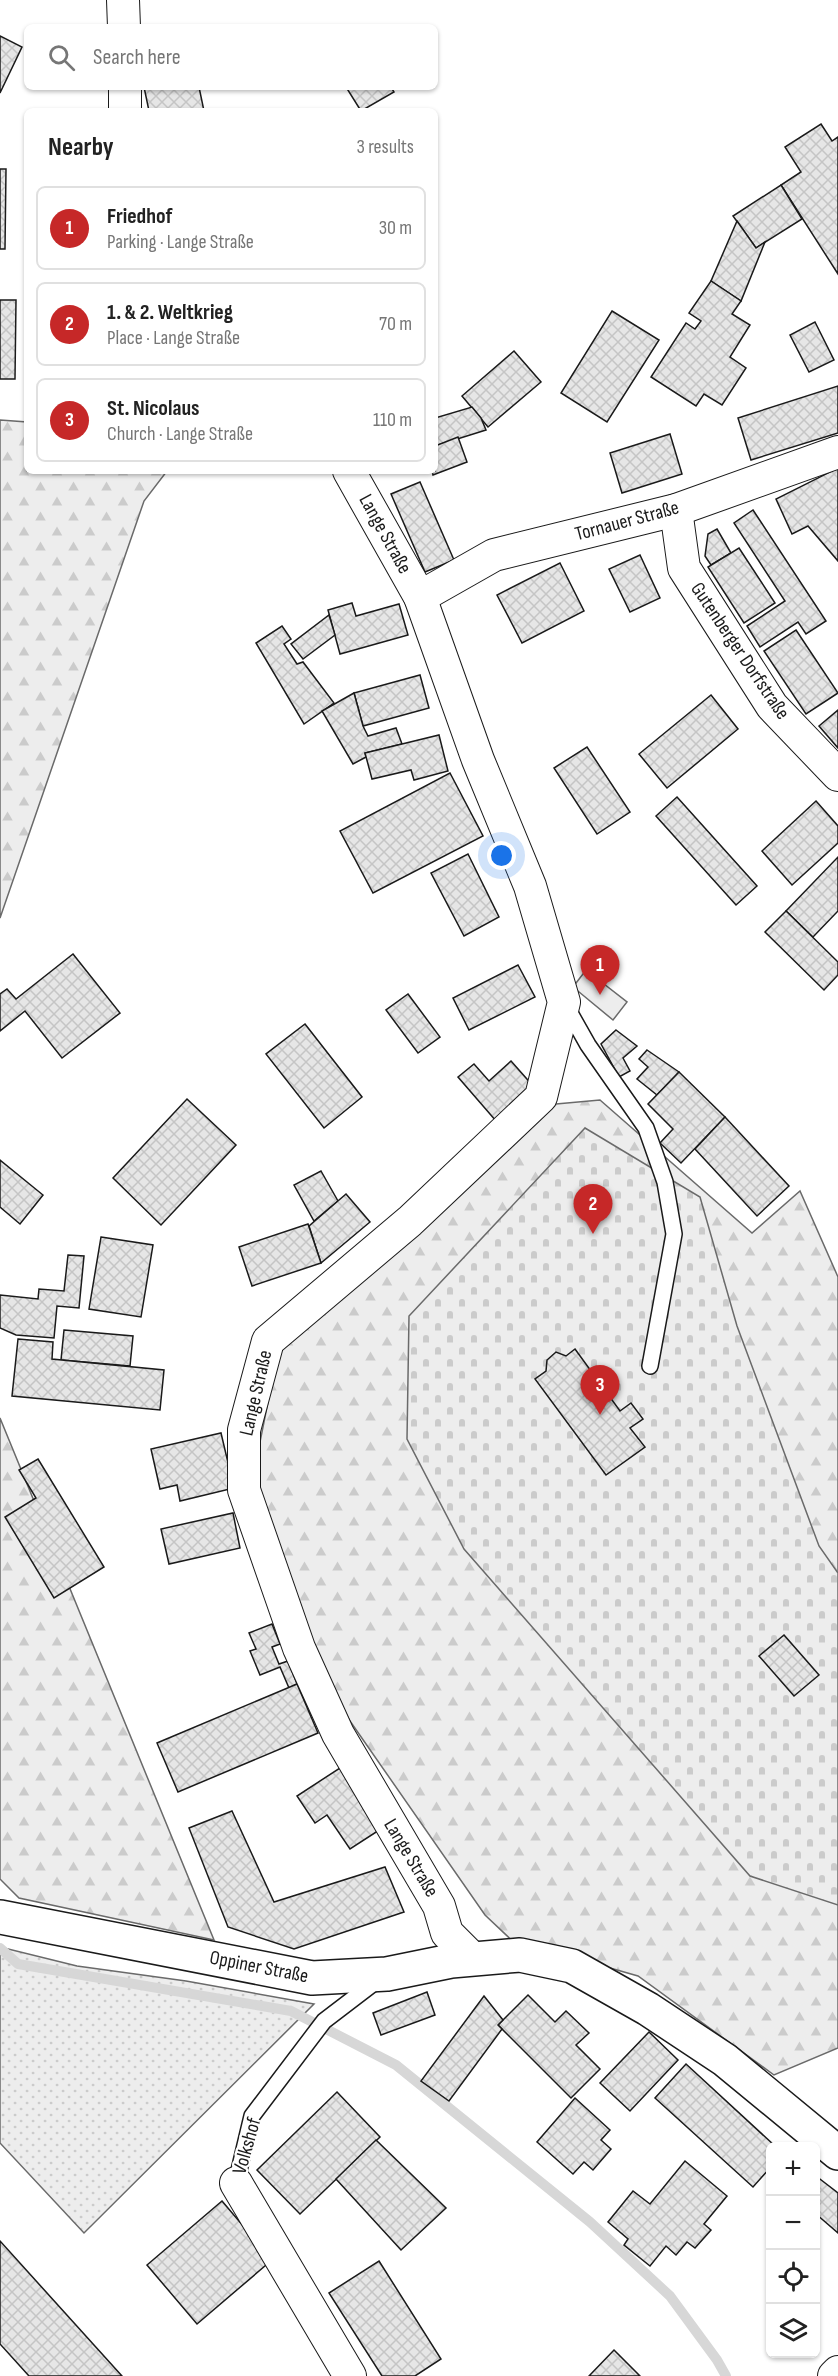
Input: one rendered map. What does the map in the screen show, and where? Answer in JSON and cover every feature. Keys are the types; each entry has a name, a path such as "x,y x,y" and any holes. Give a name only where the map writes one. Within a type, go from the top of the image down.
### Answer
{"street":[{"path":"123,0 124,24"},
{"path":"124,90 125,108"},
{"name":"Tornauer Straße","path":"420,597 494,555 676,510 838,452"},
{"name":"Lange Straße","path":"351,474 420,597 478,760 530,886 564,1002 541,1096 410,1221 268,1341 244,1430 244,1491 299,1648 338,1734 439,1906 447,1934 473,1959"},
{"name":"Gutenberger Dorfstraße","path":"676,510 684,568 772,706 838,775"},
{"name":"Oppiner Straße","path":"0,1917 312,1978 387,1974 451,1961 520,1955 572,1966 648,2008 725,2060 838,2153"},
{"name":"Volkshof","path":"236,2183 350,2376"},
{"path":"834,2376 838,2372"}],"lane":[{"path":"564,1002 588,1045 646,1128 665,1182 674,1234 650,1366"},
{"name":"Volkshof","path":"236,2183 252,2116 324,2021 387,1974"}],"green space":[{"path":"0,420 24,422 24,474 165,474 144,501 0,918"},
{"path":"600,1100 752,1233 800,1191 838,1277 838,2048 774,2075 638,1976 575,1958 521,1949 485,1915 350,1721 305,1640 250,1492 278,1352 545,1105"},
{"path":"585,1128 700,1197 737,1326 819,1546 838,1573 838,1905 750,1876 464,1549 407,1439 409,1316"},
{"path":"0,1418 214,1940 19,1898 0,1879"},
{"path":"0,1947 77,1966 186,1981 314,2004 84,2233 0,2143"}],"shaded area":[{"path":"586,970 627,1002 613,1020 573,987"}],"building":[{"path":"0,36 22,47 0,93"},
{"path":"145,90 200,90 203,108 148,108"},
{"path":"348,90 393,90 394,92 366,108 359,108"},
{"path":"821,124 832,141 838,137 838,274 781,185 801,172 785,147"},
{"path":"0,169 6,169 5,249 0,249"},
{"path":"781,185 802,219 756,248 733,216"},
{"path":"737,221 756,248 765,242 741,301 711,281"},
{"path":"711,281 741,301 732,314 750,325 730,357 746,368 722,405 704,394 696,406 651,377 686,323 695,329 701,321 689,313"},
{"path":"0,300 16,300 15,379 0,379"},
{"path":"612,311 659,340 607,422 561,393"},
{"path":"815,322 834,360 809,372 790,335"},
{"path":"514,351 541,382 488,427 462,396"},
{"path":"838,386 838,433 751,460 738,418"},
{"path":"472,407 481,418 486,430 438,445 438,417"},
{"path":"670,434 682,474 622,493 610,453"},
{"path":"458,437 467,462 438,473 438,445"},
{"path":"838,468 838,561 808,526 792,534 776,499"},
{"path":"420,482 454,560 425,572 391,494"},
{"path":"753,510 826,621 806,634 798,622 760,647 747,626 785,601 734,523"},
{"path":"717,529 731,553 711,565 705,556 708,534"},
{"path":"739,548 775,603 744,623 708,567"},
{"path":"640,555 660,598 630,612 609,569"},
{"path":"560,563 584,611 522,643 497,595"},
{"path":"352,603 356,616 399,604 408,635 340,654 328,610"},
{"path":"329,615 335,635 303,659 291,644"},
{"path":"282,626 291,639 284,644 297,664 303,662 334,703 304,724 256,643"},
{"path":"796,630 838,693 806,714 764,651"},
{"path":"420,675 429,708 363,726 354,693"},
{"path":"354,693 368,736 396,728 402,744 365,753 366,757 353,764 322,711"},
{"path":"711,695 738,729 667,788 639,754"},
{"path":"838,710 838,748 819,726"},
{"path":"439,735 448,771 414,780 411,770 372,779 365,753"},
{"path":"587,747 630,812 597,834 554,768"},
{"path":"450,773 483,836 373,893 340,831"},
{"path":"677,797 757,886 736,905 656,816"},
{"path":"816,801 838,826 838,843 792,885 762,851"},
{"path":"468,854 499,917 464,936 431,873"},
{"path":"838,857 838,911 813,937 786,911"},
{"path":"786,911 838,962 838,975 824,990 765,932"},
{"path":"73,954 120,1013 62,1058 25,1011 0,1031 0,994 7,989 16,999"},
{"path":"518,965 535,997 469,1030 453,998"},
{"path":"408,994 440,1037 418,1053 386,1010"},
{"path":"305,1024 362,1097 324,1128 266,1054"},
{"path":"616,1030 637,1046 623,1058 630,1071 619,1077 601,1044"},
{"path":"647,1050 679,1072 657,1095 637,1079 648,1067 639,1059"},
{"path":"511,1061 534,1087 496,1121 458,1077 474,1064 489,1081"},
{"path":"679,1072 725,1117 681,1163 660,1143 673,1129 648,1104"},
{"path":"187,1099 236,1145 161,1225 113,1178"},
{"path":"725,1117 789,1186 757,1216 695,1149"},
{"path":"0,1160 43,1195 20,1224 0,1207"},
{"path":"321,1171 338,1201 314,1221 294,1185"},
{"path":"346,1194 370,1222 321,1263 309,1226"},
{"path":"308,1224 321,1263 252,1286 239,1247"},
{"path":"101,1237 153,1245 141,1317 89,1309"},
{"path":"68,1255 84,1256 79,1308 57,1306 54,1338 16,1335 0,1328 0,1295 38,1299 39,1289 64,1291"},
{"path":"64,1330 133,1336 130,1366 61,1360"},
{"path":"18,1339 53,1342 52,1359 164,1370 160,1410 12,1396"},
{"path":"575,1349 620,1411 631,1403 643,1419 630,1428 645,1447 606,1475 535,1379 546,1371 547,1360 556,1352 566,1356"},
{"path":"221,1433 234,1488 180,1501 177,1485 160,1489 151,1449"},
{"path":"38,1459 104,1567 54,1598 5,1517 36,1498 19,1470"},
{"path":"233,1513 240,1548 169,1564 161,1529"},
{"path":"272,1624 280,1644 272,1647 279,1664 288,1661 297,1684 289,1688 280,1667 260,1675 250,1651 256,1649 249,1633"},
{"path":"784,1635 819,1675 794,1696 759,1656"},
{"path":"297,1684 318,1733 178,1792 157,1743"},
{"path":"343,1766 384,1827 350,1849 327,1815 315,1823 297,1796"},
{"path":"232,1811 274,1902 385,1867 404,1912 294,1949 228,1927 189,1828"},
{"path":"427,1992 435,2015 381,2035 373,2013"},
{"path":"528,1995 555,2022 566,2011 589,2033 576,2045 600,2069 571,2098 498,2025"},
{"path":"484,1996 503,2020 498,2025 502,2029 449,2101 421,2081"},
{"path":"649,2032 678,2060 630,2111 600,2083"},
{"path":"686,2064 771,2142 766,2142 766,2172 753,2187 655,2098"},
{"path":"337,2092 380,2137 300,2214 257,2170"},
{"path":"575,2098 610,2130 601,2140 611,2149 593,2170 584,2162 573,2174 537,2142"},
{"path":"376,2140 446,2208 401,2250 336,2179"},
{"path":"685,2161 727,2196 704,2224 711,2230 695,2248 687,2242 676,2255 666,2246 650,2266 624,2245 628,2239 608,2222 633,2191 650,2204"},
{"path":"820,2179 838,2193 838,2233 820,2217"},
{"path":"222,2201 272,2260 197,2324 147,2265"},
{"path":"0,2241 122,2376 29,2376 0,2344"},
{"path":"379,2261 441,2359 415,2376 382,2376 329,2293"},
{"path":"614,2350 640,2376 589,2376"}],"waterway":[{"path":"0,1948 18,1964 291,2011 396,2065 590,2222 670,2296 717,2360 726,2376"}],"place":[{"name":"Friedhof","path":"600,995"},
{"name":"1. & 2. Weltkrieg","path":"593,1234"},
{"name":"St. Nicolaus","path":"600,1415"}]}
